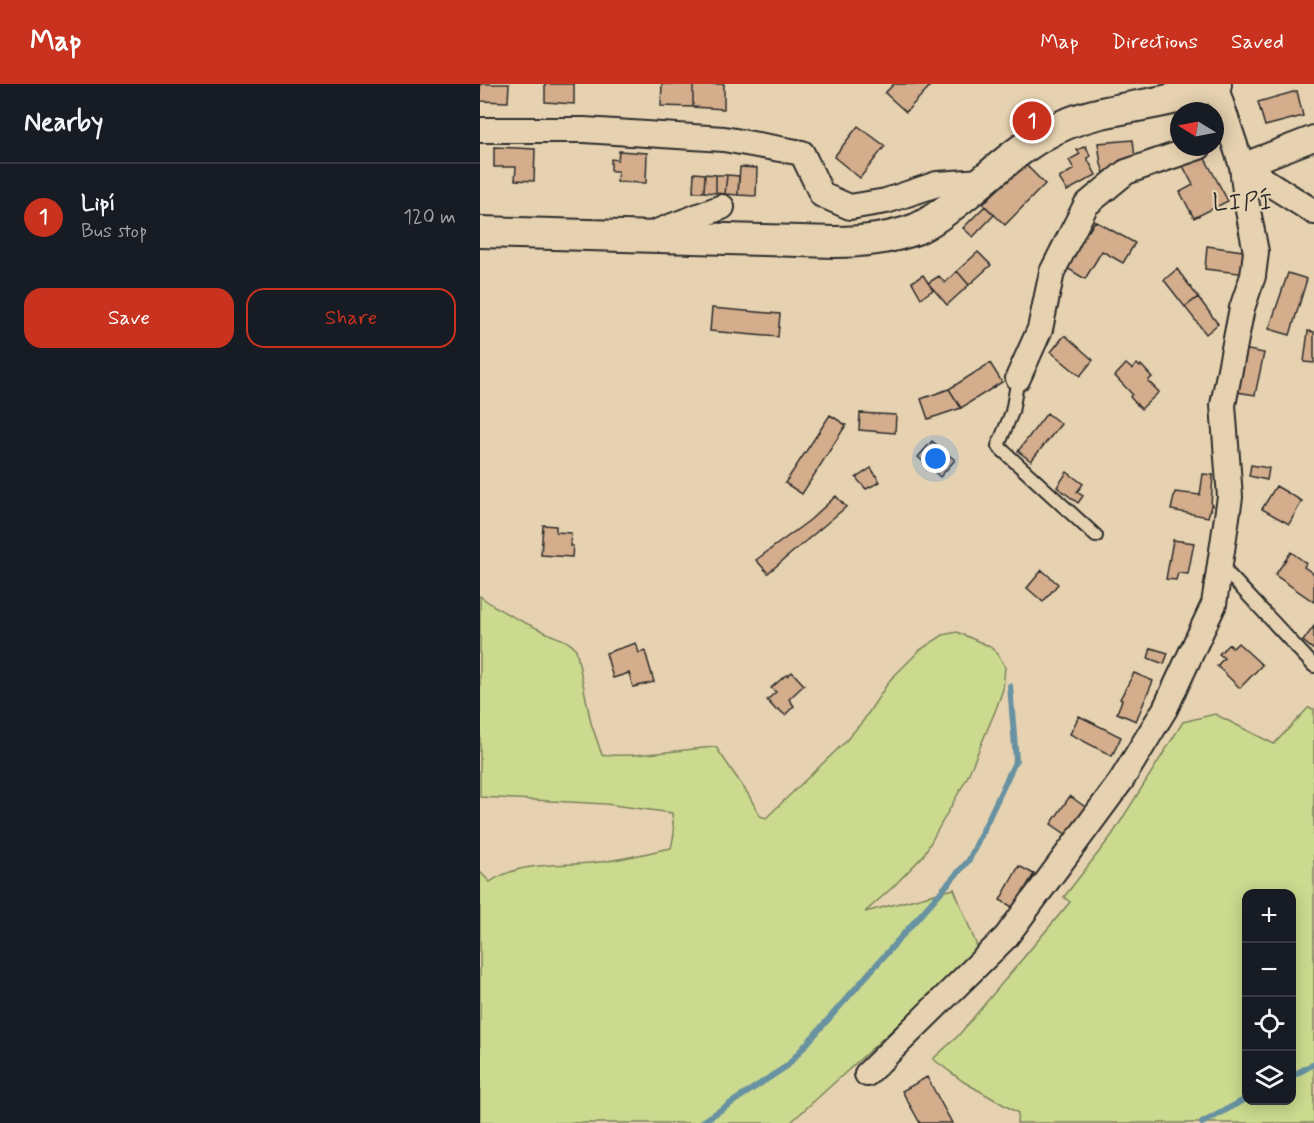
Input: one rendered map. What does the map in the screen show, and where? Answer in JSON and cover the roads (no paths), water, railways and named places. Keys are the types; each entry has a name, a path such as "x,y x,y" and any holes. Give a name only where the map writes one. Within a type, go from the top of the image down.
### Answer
{"street":[{"path":"480,232 835,242 899,234 917,228 942,213 1022,149 1051,130 1087,117 1172,100 1211,85 1215,102"},
{"path":"480,130 584,130 724,139 802,153 822,195 850,207 886,201 936,184 983,182"},
{"path":"1224,138 1242,166 1314,212"},
{"path":"1242,166 1314,138"},
{"path":"1018,378 1040,328 1052,272 1086,205 1126,171 1171,156"},
{"path":"867,1074 1006,937 1121,781 1165,709 1215,604 1230,497 1223,405 1242,308 1253,276 1256,252 1242,166"},
{"path":"643,237 722,207"}],"lane":[{"path":"1018,378 1012,412 998,446 1096,536"},
{"path":"1221,566 1314,666"}],"waterway":[{"path":"701,1123 787,1066 969,860 1016,760 1010,686"},
{"path":"1296,1074 1314,1064"},
{"path":"1202,1123 1242,1101"}],"place":[{"name":"Lipí","path":"1032,121"}],"district":[{"name":"LIPÍ","path":"1243,202"}]}
